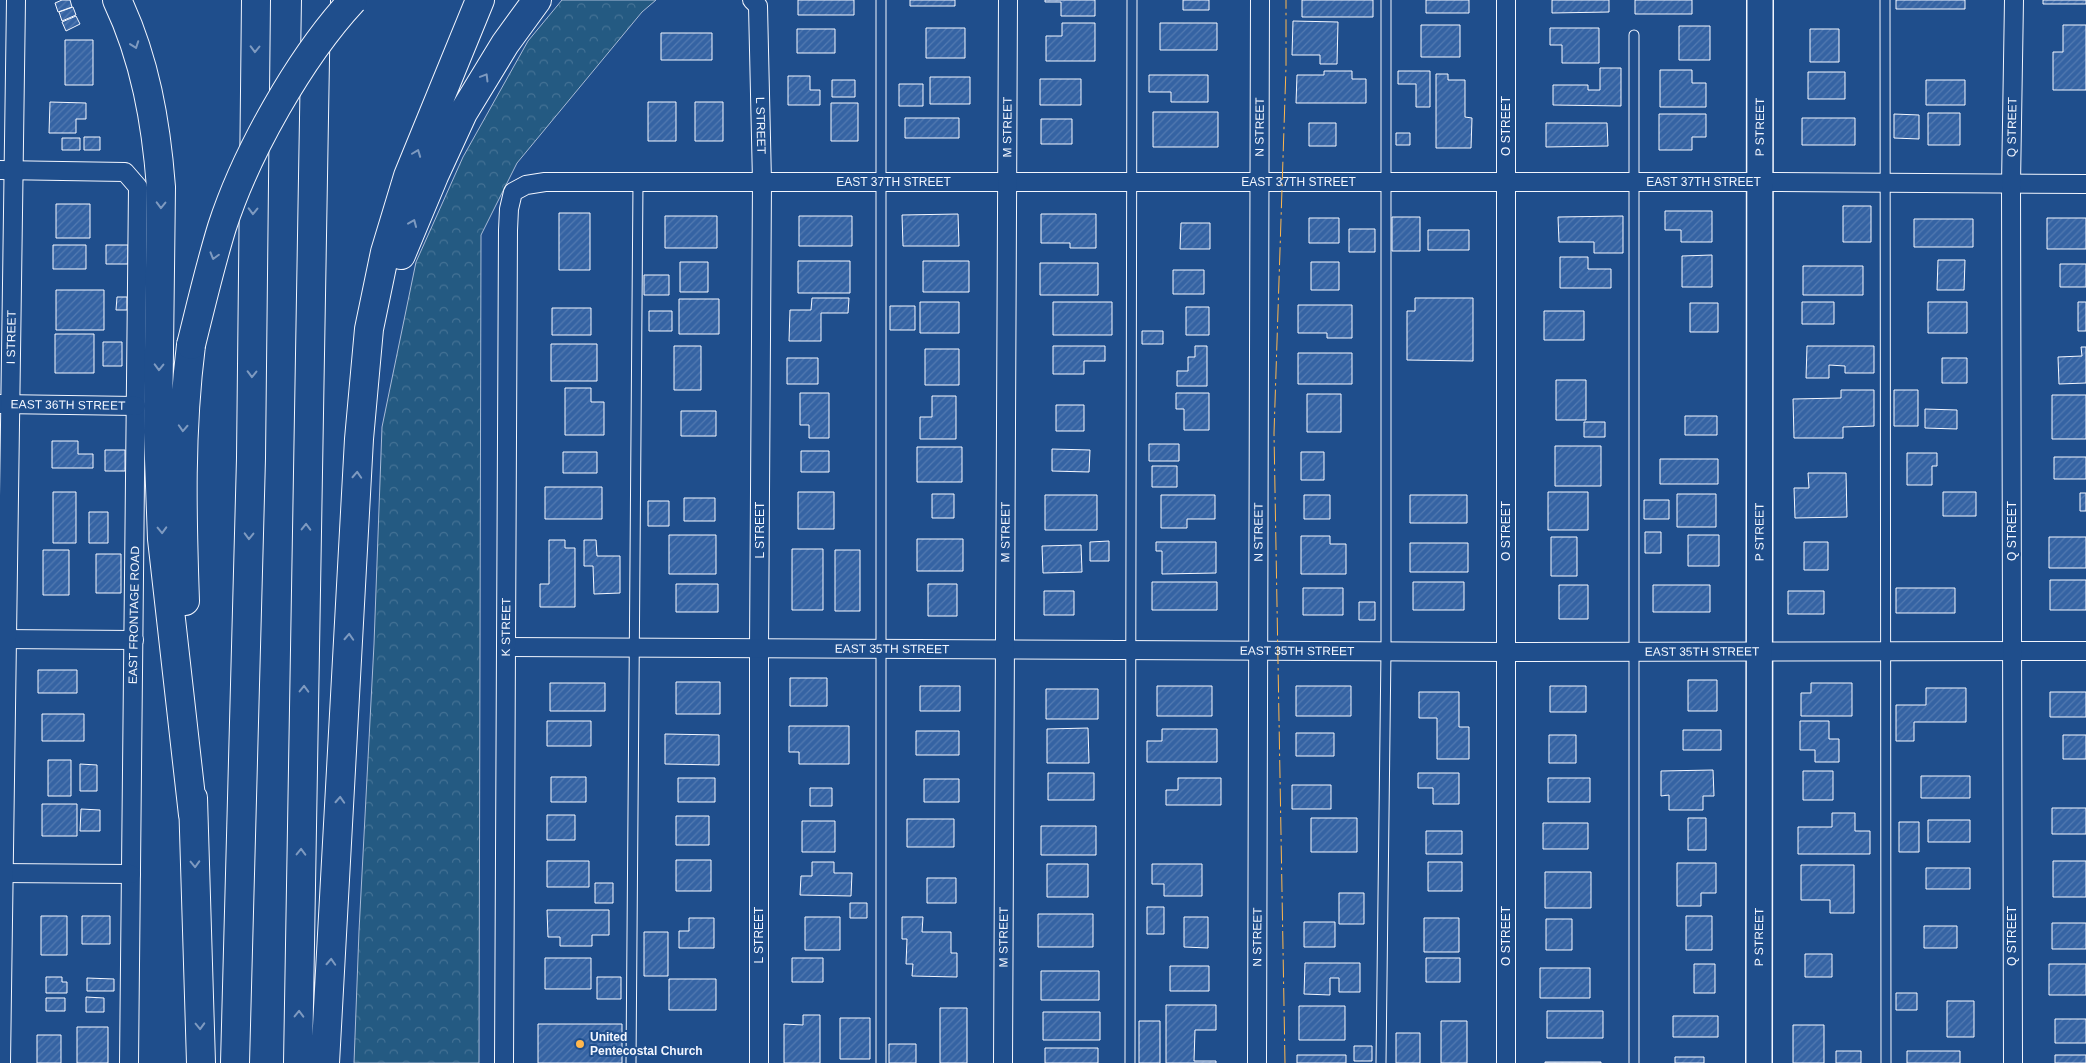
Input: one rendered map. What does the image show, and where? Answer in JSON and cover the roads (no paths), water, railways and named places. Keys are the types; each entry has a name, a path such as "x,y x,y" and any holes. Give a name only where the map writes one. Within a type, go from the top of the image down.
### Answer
{"highway":[{"path":"117,0 137,51 147,84 159,157 161,196 158,432 162,539 194,815"},
{"path":"236,1063 251,458 256,0"},
{"path":"298,1063 316,0"},
{"path":"201,1063 194,815 181,489 185,392 191,345 205,285 223,225 246,168 298,73 333,21 353,0"},
{"path":"325,1063 359,440 369,329 385,252 408,176 480,0"},
{"path":"359,440 379,335 404,244 463,113 505,44 537,0"}],"street":[{"name":"I STREET","path":"1,1063 7,170 16,0"},
{"name":"L STREET","path":"752,0 758,6 762,182 759,1063"},
{"name":"M STREET","path":"1003,1063 1008,0"},
{"name":"N STREET","path":"1257,1063 1260,0"},
{"name":"O STREET","path":"1506,0 1506,1063"},
{"name":"P STREET","path":"1759,1063 1760,0"},
{"name":"Q STREET","path":"2013,1063 2011,184 2014,0"},
{"name":"EAST FRONTAGE ROAD","path":"7,170 124,172 138,187 129,1063"},
{"name":"EAST 37TH STREET","path":"513,192 526,185 546,182 1760,182 2086,184"},
{"name":"K STREET","path":"504,1063 508,230 509,209 513,192"},
{"name":"EAST 36TH STREET","path":"5,404 136,406"},
{"path":"4,639 134,640"},
{"name":"EAST 35TH STREET","path":"507,647 1506,652 2086,651"},
{"path":"3,873 131,874"}],"lane":[{"path":"880,1063 881,0"},
{"path":"1130,1063 1132,0"},
{"path":"1381,1063 1386,650 1386,0"},
{"path":"1885,0 1886,1063"},
{"path":"1634,35 1634,1063"},
{"path":"631,1063 638,182"}],"place":[{"name":"United Pentecostal Church","path":"580,1044"}]}
